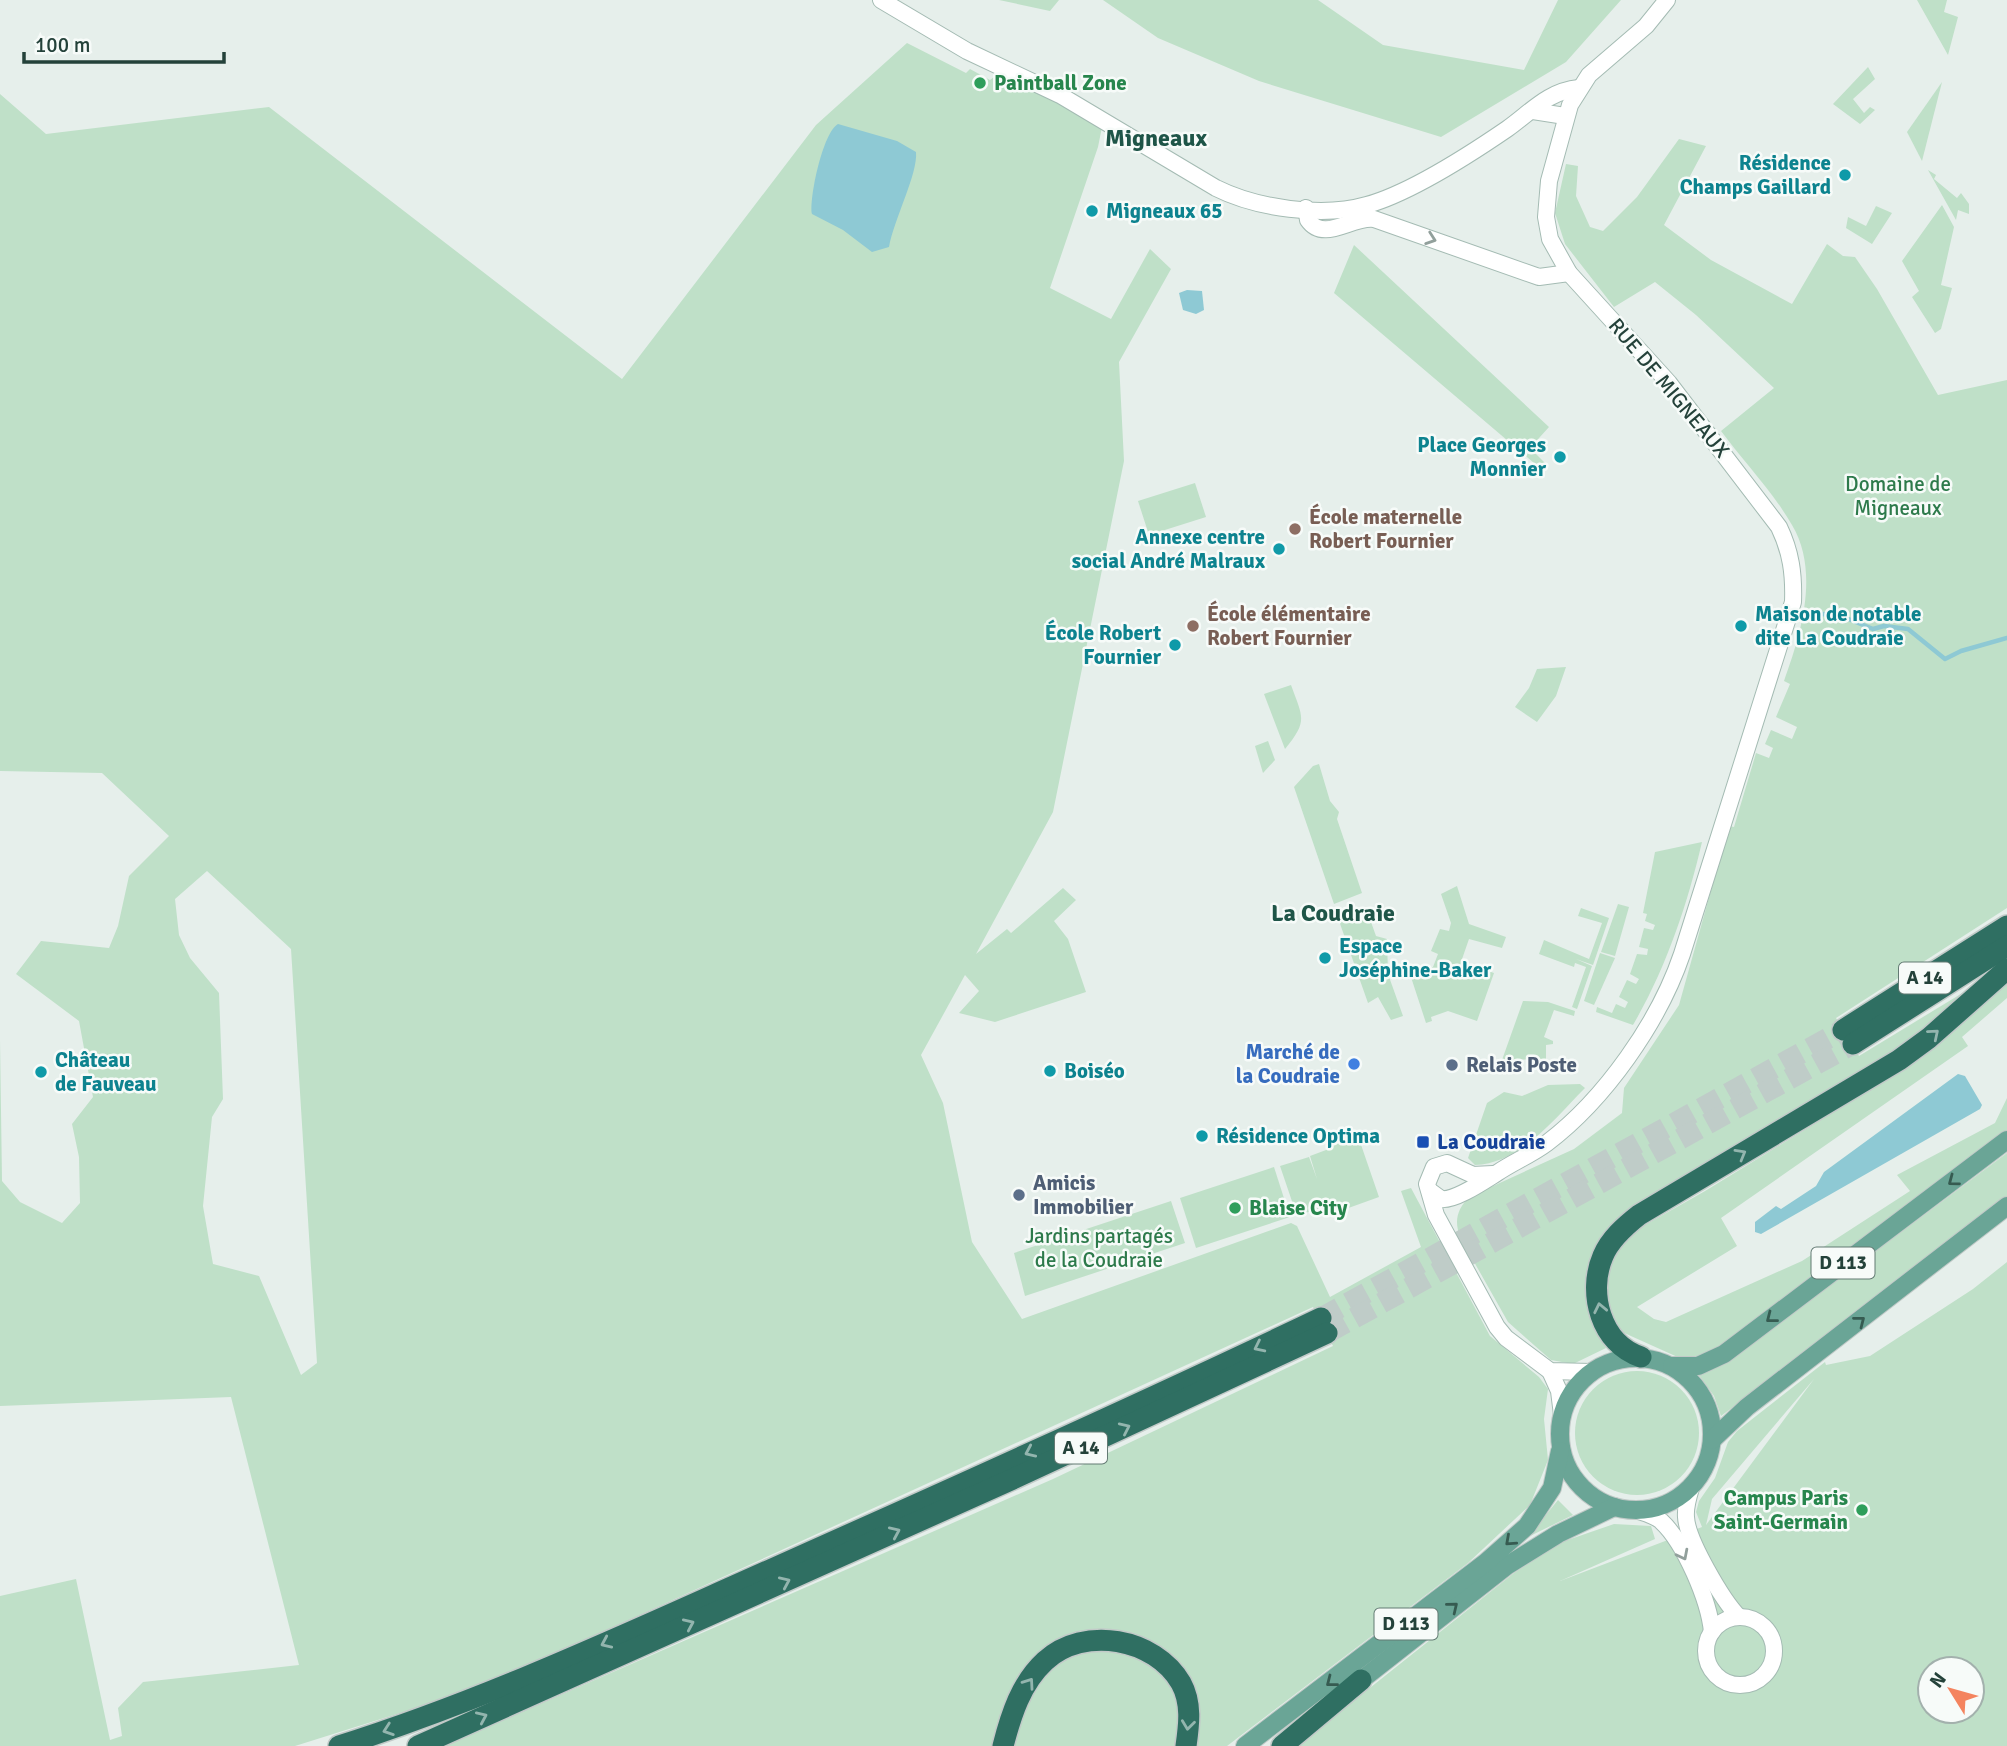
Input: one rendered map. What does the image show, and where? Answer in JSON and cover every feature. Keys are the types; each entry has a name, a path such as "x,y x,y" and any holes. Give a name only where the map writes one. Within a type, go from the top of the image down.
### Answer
{"highway":[{"name":"A 14","path":"2007,926 1848,1037 2007,946"},
{"path":"1641,1357 1617,1344 1605,1326 1598,1305 1600,1267 1608,1247 1622,1229 1639,1214 1914,1050 2007,969"},
{"name":"A 14","path":"418,1746 736,1594 1324,1325"},
{"name":"A 14","path":"339,1746 437,1713 736,1594"},
{"path":"1003,1746 1011,1714 1023,1689 1046,1660 1076,1643 1105,1638 1135,1646 1162,1661 1181,1684 1190,1714 1186,1746"},
{"path":"1282,1746 1361,1680"}],"main road":[{"name":"D 113","path":"1672,1366 1698,1366 1724,1353 2007,1140"},
{"name":"D 113","path":"1712,1440 1746,1407 2007,1206"},
{"path":"1641,1357 1672,1366 1690,1380 1703,1397 1711,1418 1712,1440 1706,1462 1692,1485 1669,1503 1636,1510 1614,1507 1591,1496 1578,1484 1565,1462 1560,1446 1562,1415 1570,1395 1591,1372 1610,1362 1641,1357"},
{"name":"D 113","path":"1245,1746 1485,1563 1527,1526 1552,1488 1560,1446"},
{"name":"D 113","path":"1272,1746 1508,1565 1558,1534 1614,1507"}],"street":[{"path":"881,0 967,51 1060,95 1216,188 1241,200 1306,208 1351,209 1381,200 1481,147 1533,111 1555,92 1578,88 1589,75 1646,26 1667,0"},
{"name":"RUE DE MIGNEAUX","path":"1457,1195 1486,1181 1548,1142 1620,1067 1664,1002 1682,954 1793,601 1794,576 1789,548 1771,514 1663,375 1569,273 1550,239 1546,217 1549,181 1567,111 1578,88"},
{"path":"1533,111 1567,111"},
{"path":"1306,208 1309,222 1321,231 1331,231 1350,221 1374,219 1539,277 1569,273"},
{"path":"1495,1174 1473,1175 1447,1163 1434,1167 1427,1178 1436,1215 1497,1327 1506,1338 1550,1371 1566,1374 1591,1372"},
{"path":"1448,1235 1448,1211 1464,1179 1461,1170"},
{"path":"1430,1191 1441,1199 1457,1195"},
{"path":"1550,1371 1559,1391 1562,1415"},
{"path":"1692,1485 1686,1507 1687,1527 1724,1600 1739,1617 1761,1625 1773,1643 1772,1661 1758,1680 1740,1685 1718,1677 1707,1658 1707,1643 1712,1632 1721,1623 1739,1617"},
{"path":"1636,1510 1660,1520 1673,1535 1706,1600 1712,1632"}],"green space":[{"path":"999,0 1059,0 1050,11"},
{"path":"1103,0 1318,0 1383,45 1524,70 1558,0 1621,0 1566,62 1441,137 1259,81 1158,38"},
{"path":"1917,0 1947,0 1944,12 1958,17 1948,55"},
{"path":"907,43 966,73 970,69 990,80 998,74 1046,95 1102,127 1098,147 1050,288 1111,319 1150,249 1171,269 1119,362 1124,461 1053,812 976,954 1007,929 1011,933 1063,888 1076,900 1054,921 1068,939 1086,992 995,1022 959,1013 979,991 965,975 921,1055 943,1103 972,1242 1022,1319 1291,1223 1297,1226 1330,1297 1421,1247 1401,1191 1411,1188 1490,1336 1539,1377 1548,1389 1544,1419 1548,1460 1530,1505 1468,1563 1227,1746 1194,1746 1159,1647 1122,1632 1068,1635 1033,1663 996,1746 444,1746 1053,1479 1333,1346 1313,1307 524,1668 432,1703 295,1746 0,1746 0,1596 76,1579 110,1740 122,1736 118,1708 143,1682 299,1665 231,1397 0,1406 0,1040 2,1181 20,1202 62,1223 80,1203 79,1157 72,1124 93,1097 79,1021 16,974 41,941 109,948 118,926 129,876 169,836 102,773 0,771 0,94 46,134 269,107 622,379 816,125","holes":["207,871 291,949 317,1363 301,1375 259,1276 213,1264 203,1206 212,1117 223,1099 219,993 190,958 179,935 175,899"]},
{"path":"1868,67 1875,79 1853,99 1864,113 1870,107 1875,110 1860,124 1833,104"},
{"path":"1942,82 1922,161 1907,132"},
{"name":"Domaine de Migneaux","path":"1679,139 1706,146 1664,225 1711,260 1792,304 1827,244 1843,256 1855,257 1877,289 1938,395 2007,380 2007,908 1836,1018 1859,1056 1987,978 1905,1048 1633,1211 1590,1312 1606,1348 1573,1364 1551,1360 1508,1322 1460,1237 1457,1225 1459,1211 1469,1197 1574,1149 1622,1113 1624,1088 1679,1005 1729,826 1734,827 1756,753 1769,758 1773,748 1765,744 1771,730 1792,739 1797,727 1776,717 1790,684 1784,681 1805,603 1805,563 1800,543 1776,501 1721,431 1774,388 1696,315 1655,282 1614,307 1565,244 1555,213 1566,164 1578,166 1576,196 1590,227 1603,231 1637,197"},
{"path":"1928,170 1936,175 1934,179 1957,198 1961,193 1969,204 1969,214 1958,210 1956,220"},
{"path":"1942,205 1954,227 1941,285 1952,288 1941,329 1935,333 1912,297 1919,291 1902,261"},
{"path":"1876,206 1892,213 1872,244 1846,228 1848,217 1866,226"},
{"path":"1354,245 1549,427 1530,448 1546,464 1541,469 1334,293"},
{"path":"1195,483 1206,517 1149,535 1138,501"},
{"path":"1566,667 1556,696 1537,722 1515,707 1529,688 1537,669"},
{"path":"1291,685 1301,719 1297,732 1285,749 1264,694"},
{"path":"1268,741 1275,760 1263,773 1255,746"},
{"path":"1319,764 1330,801 1339,812 1337,819 1362,893 1334,904 1294,787 1313,766"},
{"path":"1702,842 1690,890 1674,936 1656,981 1633,1025 1596,1012 1597,1007 1612,1013 1616,1004 1625,1008 1628,1002 1619,997 1627,980 1636,984 1639,979 1630,974 1637,954 1647,955 1648,949 1639,947 1644,928 1653,930 1655,925 1645,921 1647,914 1643,913 1655,852"},
{"path":"1457,886 1469,924 1506,937 1502,948 1469,939 1461,962 1494,973 1477,1021 1448,1011 1431,1017 1432,1021 1426,1023 1409,971 1414,969 1416,974 1433,967 1438,954 1431,951 1440,929 1449,931 1451,923 1441,894"},
{"path":"1618,904 1629,907 1615,956 1601,952"},
{"path":"1366,908 1376,936 1387,939 1388,974 1403,1016 1391,1020 1378,997 1368,1003 1338,918"},
{"path":"1581,908 1609,918 1593,965 1576,959 1592,966 1577,1009 1572,1007 1586,967 1575,963 1574,967 1539,954 1544,940 1589,959 1602,923 1578,916"},
{"path":"1600,953 1615,958 1594,1005 1584,1001"},
{"path":"2007,983 2007,998 1962,1037 1968,1046 1721,1218 1737,1246 1637,1307 1654,1319 1666,1322 1802,1261 1910,1191 1897,1175 1995,1123 2007,1098 2007,1135 1706,1357 1682,1359 1622,1332 1612,1319 1607,1294 1610,1265 1620,1244 1638,1229 1922,1058"},
{"path":"1523,1001 1548,1002 1575,1011 1574,1016 1554,1010 1544,1037 1553,1041 1553,1044 1546,1045 1546,1059 1502,1060"},
{"path":"1580,1084 1585,1088 1522,1148 1492,1162 1475,1165 1468,1158 1487,1103 1504,1092 1522,1096 1548,1085"},
{"path":"1358,1136 1379,1197 1329,1215 1325,1206 1297,1216 1280,1166 1309,1157 1317,1179 1310,1156 1326,1150 1326,1146"},
{"path":"2007,1153 2007,1202 1721,1416 1714,1396 1699,1375 1726,1363"},
{"name":"Blaise City","path":"1274,1167 1290,1217 1196,1248 1180,1198"},
{"name":"Jardins partagés de la Coudraie","path":"1171,1201 1185,1243 1025,1296 1014,1253"},
{"name":"Campus Paris Saint-Germain","path":"2007,1262 2007,1746 1297,1746 1514,1573 1559,1543 1614,1524 1651,1526 1655,1539 1560,1581 1702,1527 1696,1512 1699,1501 1715,1478 1728,1442 1737,1431 1825,1362 1826,1365 1870,1356 1973,1289","holes":["1814,1379 1706,1525 1712,1499"]},
{"path":"1637,1371 1661,1376 1681,1389 1694,1409 1699,1433 1694,1457 1681,1477 1661,1490 1637,1495 1613,1490 1593,1477 1580,1457 1575,1433 1580,1409 1593,1389 1613,1376"},
{"path":"1558,1500 1573,1515 1528,1537"},
{"path":"1124,1648 1151,1665 1170,1687 1179,1714 1175,1746 1011,1746 1028,1705 1054,1668 1080,1652"}],"water":[{"path":"838,124 897,141 916,152 913,172 889,247 872,252 843,230 812,214 813,194 822,152 832,130"},
{"path":"1187,290 1202,291 1204,310 1196,314 1183,310 1179,293"},
{"path":"1958,1074 1965,1076 1982,1105 1980,1109 1761,1234 1755,1232 1755,1222 1776,1206 1781,1209 1816,1186 1824,1172"}],"waterway":[{"path":"1805,611 1846,618 1873,629 1884,626 1908,629 1945,659 1961,651 2007,638"}],"tunnel":[{"path":"1321,1318 1843,1030"},
{"path":"1327,1333 1853,1044"}],"place":[{"name":"Paintball Zone","path":"980,83"},
{"name":"Résidence Champs Gaillard","path":"1845,175"},
{"name":"Migneaux 65","path":"1092,211"},
{"name":"Place Georges Monnier","path":"1560,457"},
{"name":"École maternelle Robert Fournier","path":"1295,529"},
{"name":"Annexe centre social André Malraux","path":"1279,549"},
{"name":"École élémentaire Robert Fournier","path":"1193,626"},
{"name":"Maison de notable dite La Coudraie","path":"1741,626"},
{"name":"École Robert Fournier","path":"1175,645"},
{"name":"Espace Joséphine-Baker","path":"1325,958"},
{"name":"Marché de la Coudraie","path":"1354,1064"},
{"name":"Relais Poste","path":"1452,1065"},
{"name":"Boiséo","path":"1050,1071"},
{"name":"Château de Fauveau","path":"41,1072"},
{"name":"Résidence Optima","path":"1202,1136"},
{"name":"La Coudraie","path":"1423,1142"},
{"name":"Amicis Immobilier","path":"1019,1195"},
{"name":"Blaise City","path":"1235,1208"},
{"name":"Campus Paris Saint-Germain","path":"1862,1510"}],"district":[{"name":"Migneaux","path":"1156,138"},
{"name":"La Coudraie","path":"1333,913"}]}
